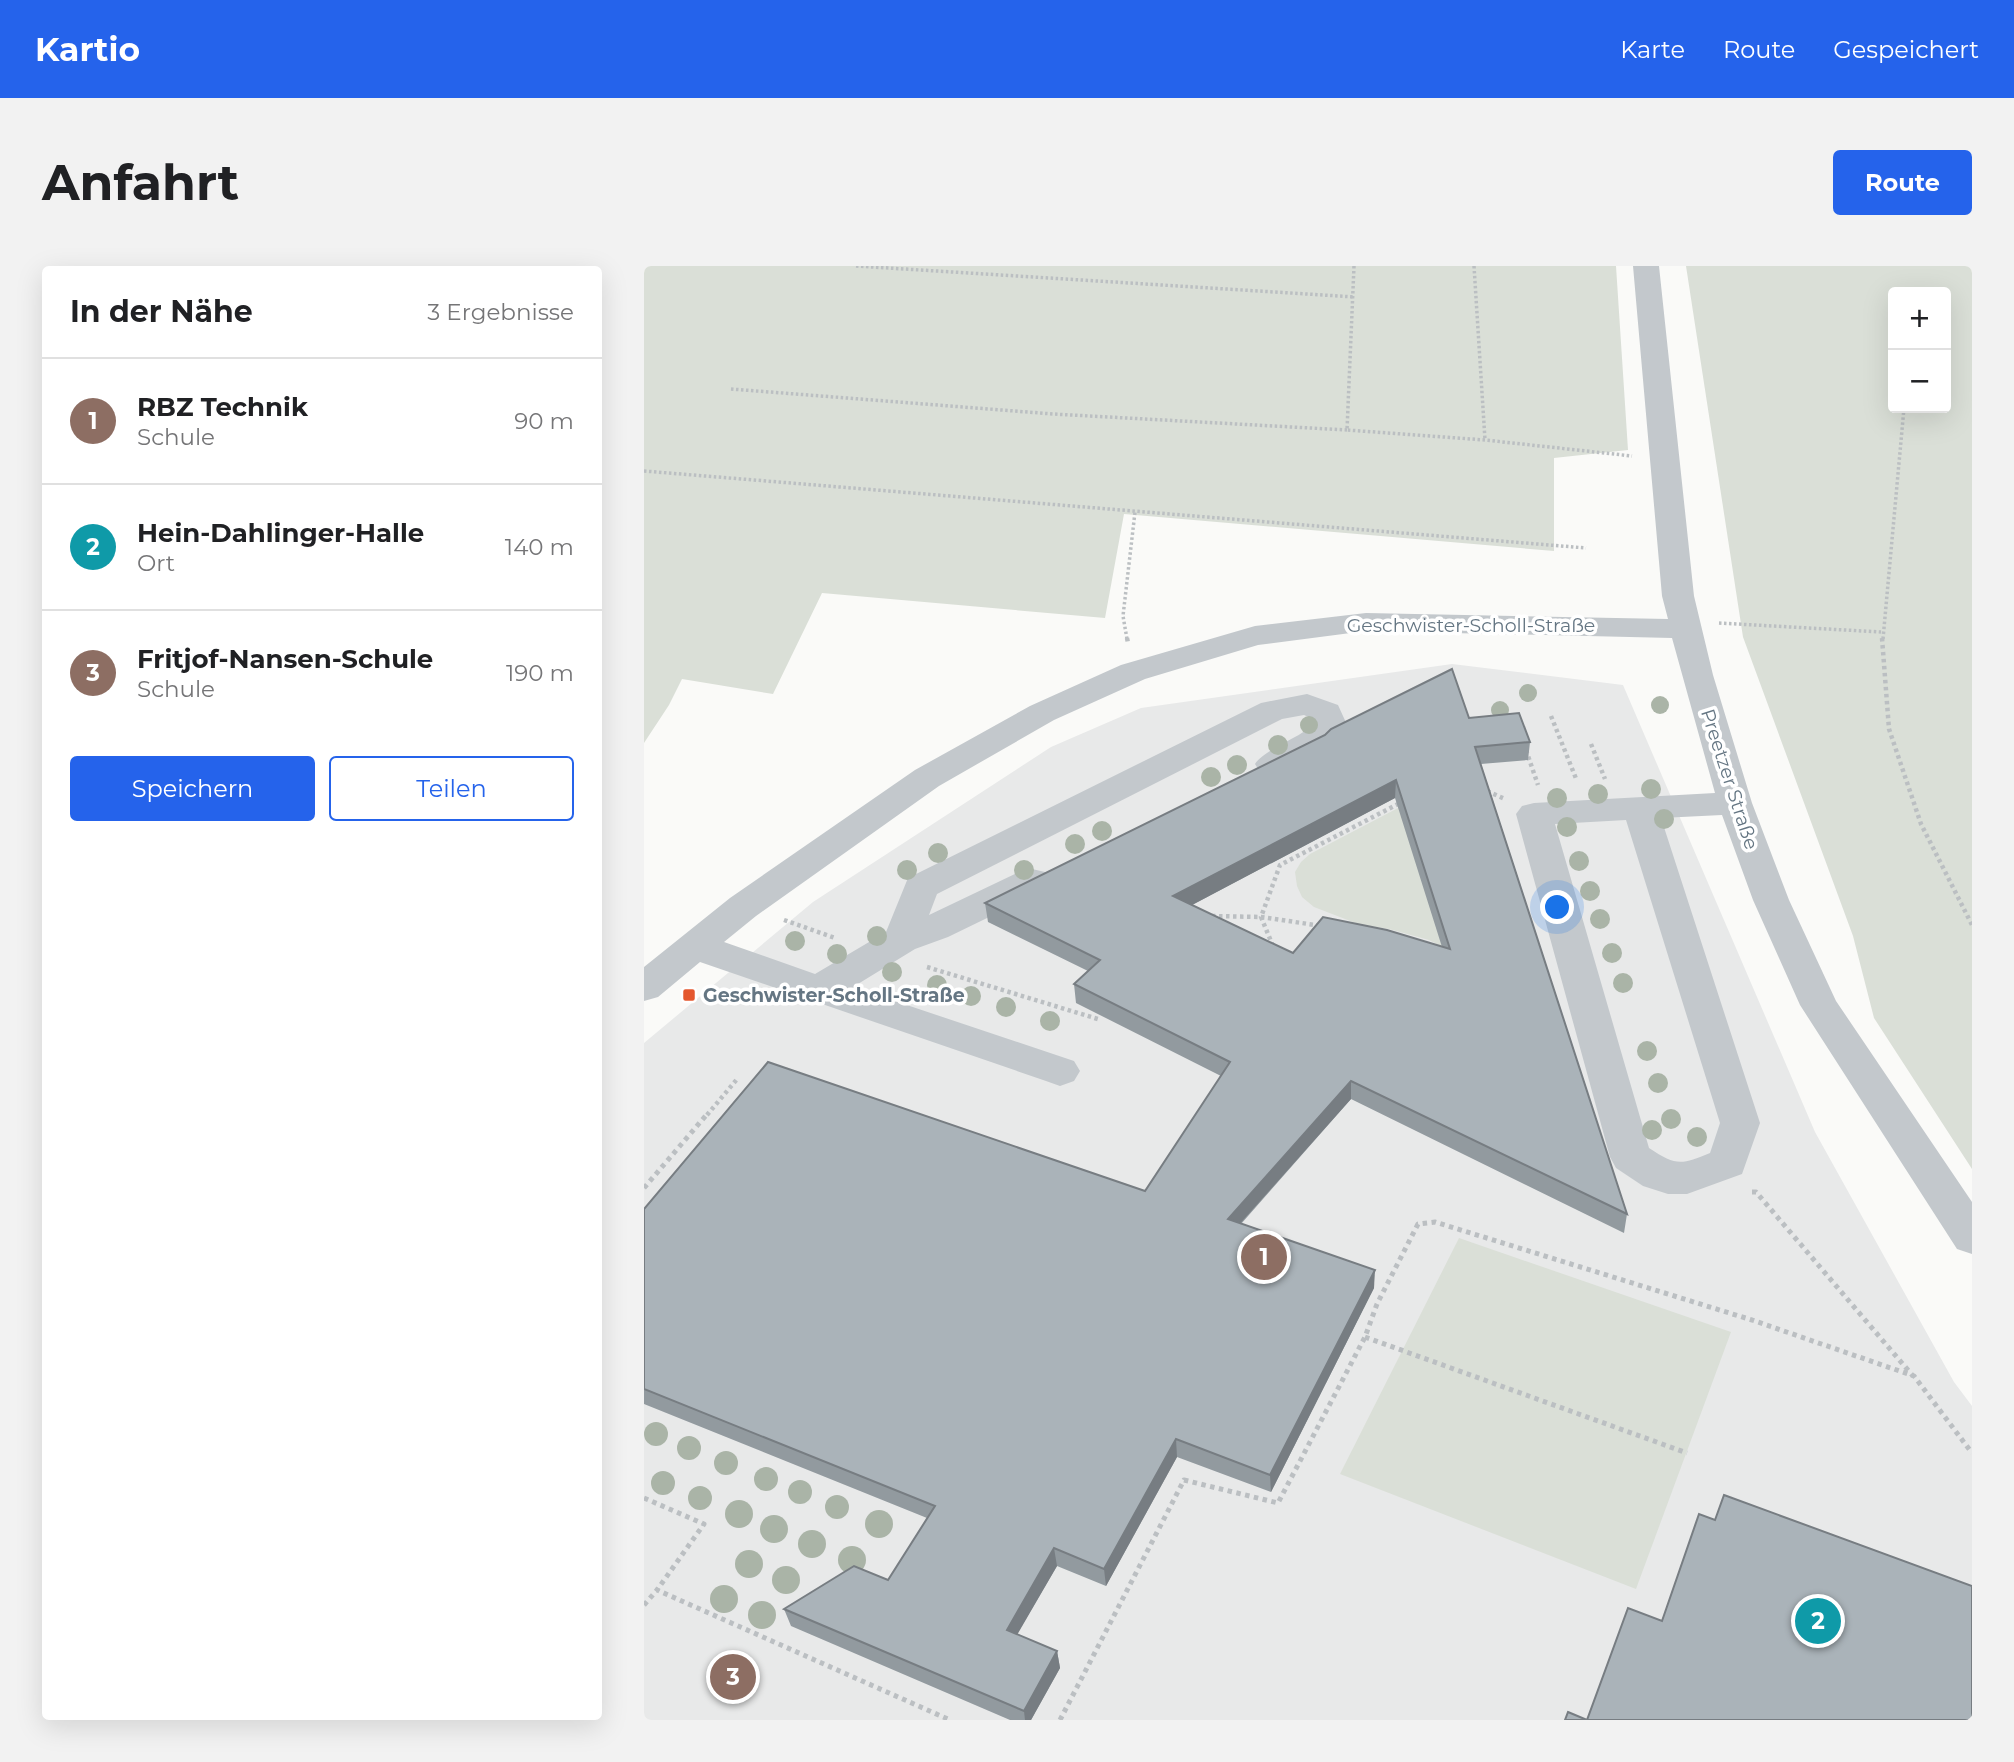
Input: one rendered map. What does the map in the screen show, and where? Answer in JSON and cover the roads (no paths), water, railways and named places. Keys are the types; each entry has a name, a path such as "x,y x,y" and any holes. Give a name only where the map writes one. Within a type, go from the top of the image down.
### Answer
{"street":[{"name":"Preetzer Straße","path":"1646,266 1684,625 1735,803 1771,900 1819,1005 1972,1237"},
{"name":"Geschwister-Scholl-Straße","path":"644,987 743,906 928,778 1042,713 1133,672 1255,636 1366,622 1684,625"},
{"path":"902,940 920,887 1273,710 1307,704 1326,712 1331,727 1312,744 1237,781"},
{"path":"1640,808 1740,1123 1727,1163 1686,1180 1661,1177 1632,1157 1537,803 1640,808 1735,803"},
{"path":"817,990 902,940 935,928 1060,867"},
{"path":"696,946 817,990 1060,1071"}],"place":[{"name":"Geschwister-Scholl-Straße","path":"689,995"},
{"name":"RBZ Technik","path":"1264,1257"},
{"name":"Hein-Dahlinger-Halle","path":"1818,1621"},
{"name":"Fritjof-Nansen-Schule","path":"733,1677"}]}
